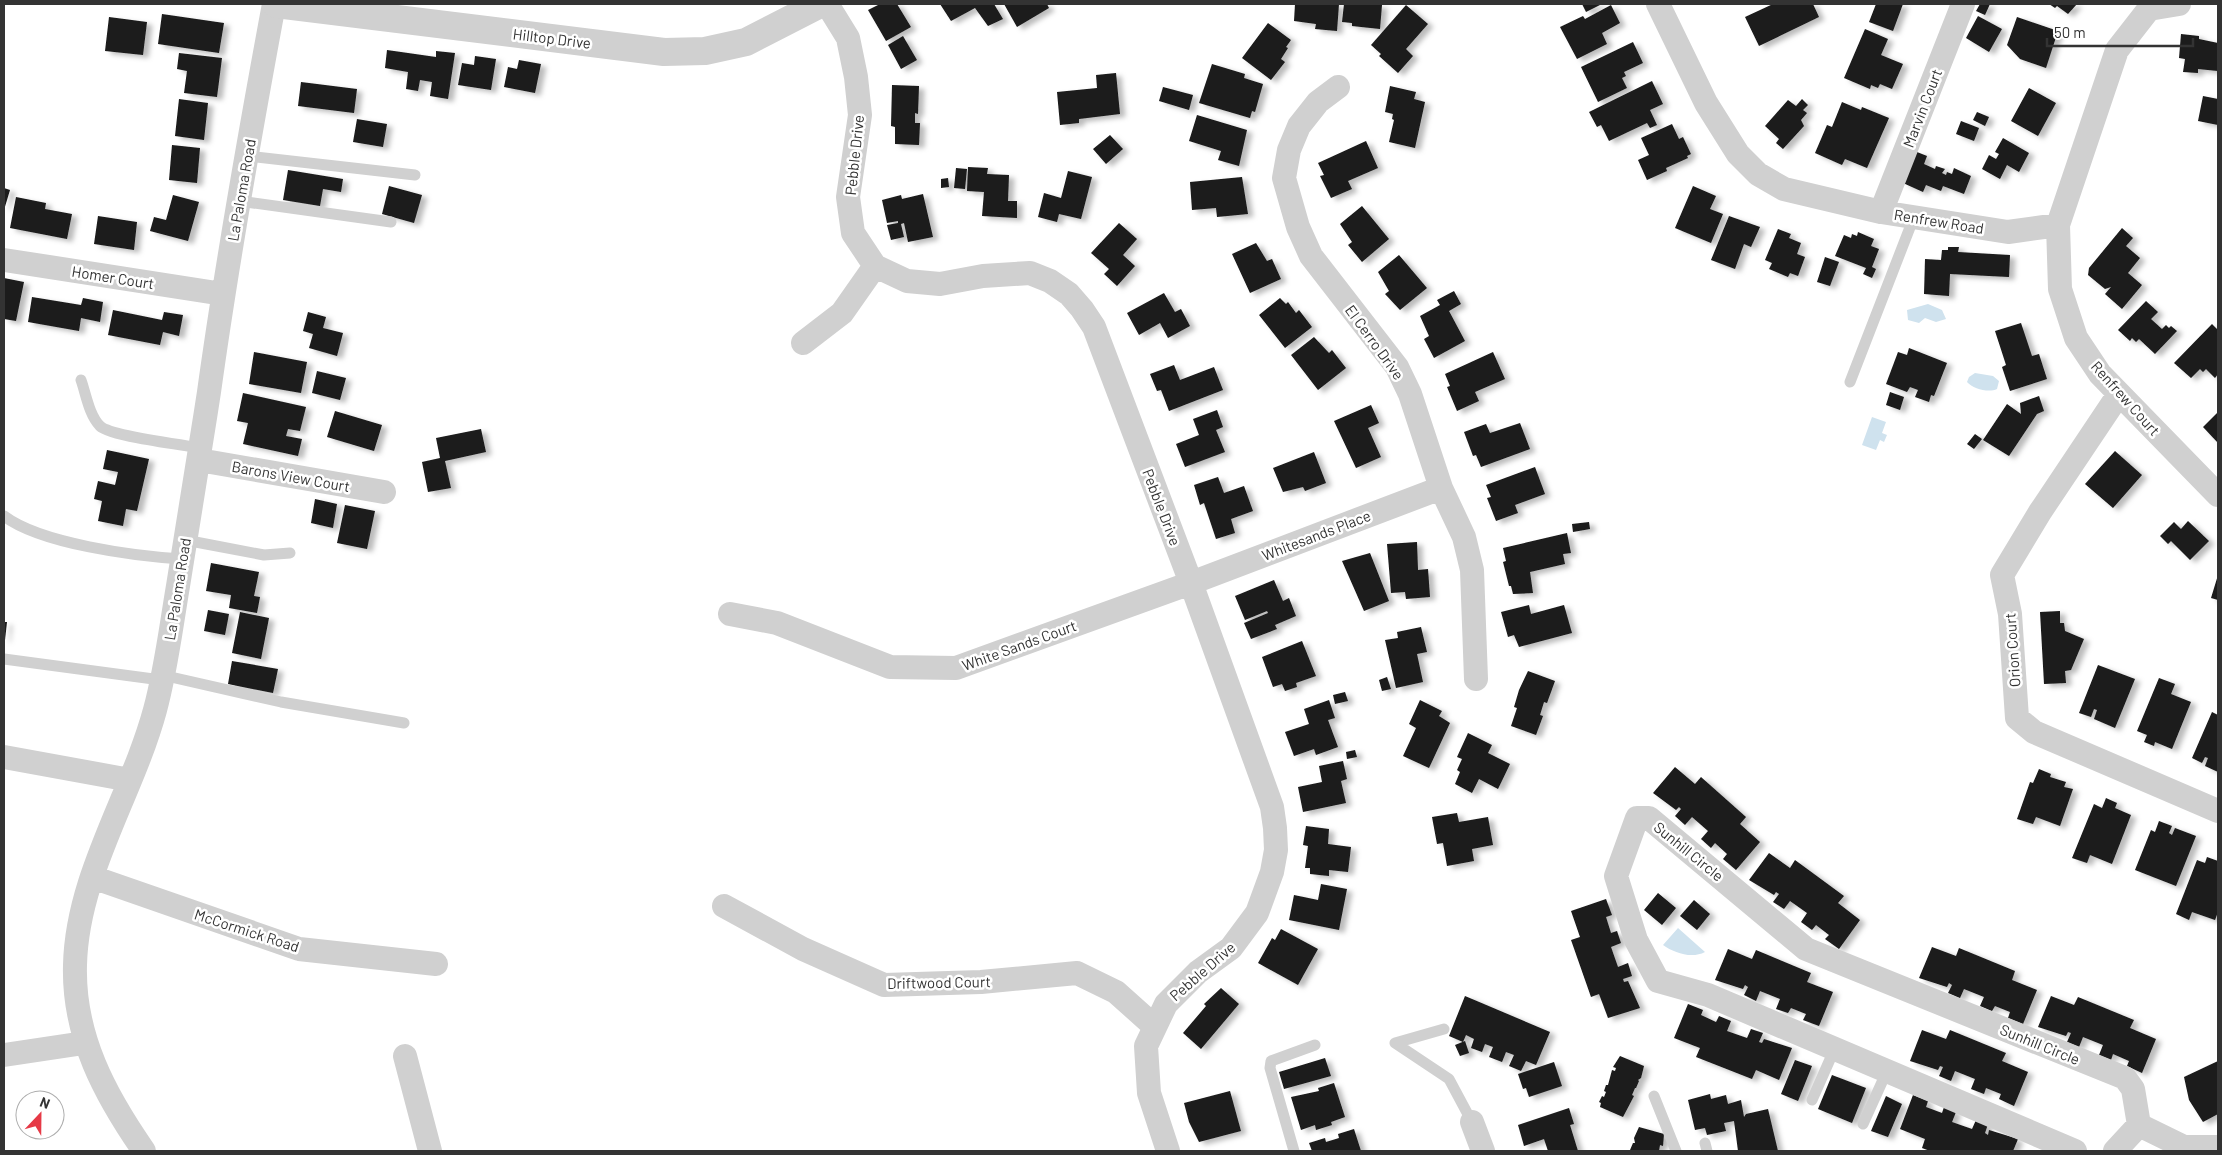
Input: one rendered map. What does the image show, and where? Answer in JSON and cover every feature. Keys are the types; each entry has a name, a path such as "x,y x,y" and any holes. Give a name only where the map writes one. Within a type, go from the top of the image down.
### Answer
{"street":[{"name":"Hilltop Drive","path":"275,4 664,52 705,51 746,42 820,4"},
{"name":"La Paloma Road","path":"144,1151 104,1089 84,1042 77,1000 75,965 79,931 92,877 155,710 200,454 223,294 275,4"},
{"name":"Pebble Drive","path":"827,4 848,38 856,77 860,115 848,198 853,233 875,266 907,281 940,284 992,275 1030,273 1050,281 1069,294 1082,309 1094,328 1191,583 1272,807 1276,850 1266,893 1257,913 1245,932 1231,948 1198,972 1166,1004 1146,1046 1146,1070 1149,1093 1168,1151"},
{"name":"Renfrew Road","path":"1658,4 1706,103 1738,154 1758,174 1784,189 1882,212 2008,232 2058,225"},
{"name":"Marvin Court","path":"1882,212 1963,4"},
{"path":"2058,225 2117,50 2149,9 2179,4"},
{"name":"El Cerro Drive","path":"1338,87 1318,102 1299,126 1289,150 1284,178 1298,228 1312,256 1397,367 1410,394 1441,488 1464,537 1472,570 1476,679"},
{"name":"Renfrew Court","path":"2058,225 2060,289 2076,338 2100,374 2218,495"},
{"name":"Homer Court","path":"4,260 223,294"},
{"path":"803,344 842,313 875,266"},
{"name":"Orion Court","path":"2119,394 2040,512 2002,575 2010,614 2017,718 2034,732 2218,811"},
{"name":"Barons View Court","path":"200,454 384,492"},
{"name":"Whitesands Place","path":"1191,583 1441,488"},
{"name":"White Sands Court","path":"730,614 777,623 890,667 956,668 1191,583"},
{"path":"4,757 130,780"},
{"name":"Sunhill Circle","path":"2075,1151 1708,994 1658,982 1636,940 1616,876 1637,818 1649,818 1806,950 2124,1078 2133,1089 2139,1125"},
{"name":"McCormick Road","path":"92,877 299,949 436,964"},
{"name":"Driftwood Court","path":"724,906 803,949 884,985 981,982 1077,973 1116,992 1154,1026"},
{"path":"4,1055 84,1042"},
{"path":"405,1056 430,1151"},
{"path":"1472,1122 1482,1151"},
{"path":"2115,1151 2139,1125 2184,1147 2218,1147"}],"lane":[{"path":"247,156 415,175"},
{"path":"239,201 391,222"},
{"path":"1850,382 1914,217"},
{"path":"81,380 94,419 101,428 200,454"},
{"path":"4,516 15,524 43,536 147,556 184,549 264,555 290,553"},
{"path":"4,659 161,678 281,702 404,723"},
{"path":"1444,1029 1395,1043 1449,1080 1472,1122"},
{"path":"1294,1151 1270,1068 1271,1061 1315,1045"},
{"path":"1812,1100 1835,1048"},
{"path":"1863,1124 1887,1071"},
{"path":"1654,1096 1676,1151"}],"water":[{"path":"1928,304 1942,310 1946,319 1936,322 1925,318 1919,323 1908,320 1907,310"},
{"path":"1975,373 1993,376 1999,381 1997,389 1986,390 1977,388 1967,382 1969,377"},
{"path":"1872,417 1886,422 1882,433 1887,435 1884,442 1880,440 1876,450 1862,445"},
{"path":"1678,928 1705,952 1694,955 1683,954 1663,945"}],"building":[{"path":"880,4 897,4 911,27 886,41 868,10"},
{"path":"940,4 994,4 1003,19 988,26 975,8 951,21"},
{"path":"1004,4 1047,4 1049,8 1017,27"},
{"path":"1295,4 1339,4 1337,31 1315,29 1316,24 1294,21"},
{"path":"1344,4 1382,5 1380,29 1352,26 1352,23 1342,22"},
{"path":"1582,4 1602,4 1586,12"},
{"path":"1773,4 1813,4 1819,17 1759,46 1745,17"},
{"path":"1876,4 1903,4 1893,31 1869,22"},
{"path":"1980,4 1990,4 1985,15 1976,11"},
{"path":"2049,4 2077,4 2068,14 2057,6 2055,8"},
{"path":"1406,5 1428,24 1406,49 1413,56 1398,73 1379,56 1381,54 1371,45"},
{"path":"1611,5 1620,23 1602,33 1607,44 1577,59 1560,27 1583,16 1585,19"},
{"path":"162,14 224,23 219,53 158,44"},
{"path":"1978,16 2002,29 1989,52 1966,38"},
{"path":"109,17 147,22 143,55 105,51"},
{"path":"2017,17 2058,31 2046,68 2020,59 2007,45"},
{"path":"1268,23 1291,40 1281,59 1285,62 1271,80 1242,58"},
{"path":"1865,29 1888,39 1881,55 1903,64 1892,89 1880,84 1878,88 1871,85 1870,89 1844,78"},
{"path":"2181,34 2199,36 2199,39 2218,43 2218,71 2198,69 2198,73 2183,72 2185,59 2179,58"},
{"path":"903,36 917,60 901,69 888,45"},
{"path":"1633,42 1643,63 1624,72 1626,76 1622,78 1627,88 1598,102 1581,67"},
{"path":"387,50 436,57 436,51 455,53 448,99 430,96 432,82 420,80 418,91 406,89 408,72 385,68"},
{"path":"179,53 222,58 217,97 184,93 187,71 177,69"},
{"path":"475,56 496,59 491,90 458,85 462,63 474,65"},
{"path":"519,60 541,64 535,93 504,87 508,67 517,69"},
{"path":"1212,64 1245,74 1244,78 1263,84 1255,112 1252,111 1250,118 1199,103"},
{"path":"1116,73 1120,114 1079,119 1079,123 1060,125 1057,92 1097,88 1096,75"},
{"path":"1652,81 1663,104 1650,110 1657,125 1650,128 1647,123 1609,141 1601,125 1597,127 1589,112"},
{"path":"301,82 357,89 354,113 298,106"},
{"path":"892,85 919,86 918,114 915,113 915,123 920,123 919,145 895,144 895,127 891,126"},
{"path":"1390,86 1416,92 1414,99 1425,102 1415,148 1389,142 1394,120 1392,119 1393,114 1385,112"},
{"path":"1163,87 1193,95 1189,110 1159,101"},
{"path":"2029,88 2056,103 2038,136 2011,121"},
{"path":"2203,96 2218,99 2218,125 2198,121"},
{"path":"179,99 208,103 204,140 175,136"},
{"path":"1802,99 1808,105 1803,110 1807,113 1801,120 1804,126 1783,149 1776,143 1779,139 1765,126 1788,100 1796,106"},
{"path":"1842,102 1861,110 1862,107 1889,118 1867,168 1845,159 1842,165 1815,153 1827,125 1832,127"},
{"path":"1977,112 1989,117 1985,126 1973,120"},
{"path":"1197,115 1247,130 1239,166 1218,160 1221,151 1189,141"},
{"path":"357,119 387,124 383,147 353,142"},
{"path":"1961,121 1979,128 1974,141 1956,134"},
{"path":"1672,124 1679,139 1683,137 1691,154 1687,156 1688,158 1666,168 1667,171 1647,180 1638,160 1649,155 1641,138"},
{"path":"1110,135 1123,149 1106,164 1093,149"},
{"path":"2003,138 2029,153 2019,172 2007,165 2000,179 1982,169 1989,155 1996,159 1999,154 1995,152"},
{"path":"1366,141 1378,168 1348,181 1352,189 1331,198 1320,176 1324,175 1318,163"},
{"path":"172,145 200,148 197,183 169,180"},
{"path":"1917,152 1927,156 1924,164 1935,169 1936,166 1945,169 1942,173 1946,175 1947,172 1952,174 1954,168 1971,176 1964,194 1943,186 1941,191 1926,185 1923,192 1903,183"},
{"path":"968,167 988,168 987,174 1009,175 1008,201 1017,201 1017,218 982,216 984,192 967,191"},
{"path":"956,168 967,169 965,189 954,188"},
{"path":"288,170 343,179 341,192 323,189 320,206 283,200"},
{"path":"1068,171 1092,177 1081,219 1059,214 1057,222 1038,217 1044,193 1061,198"},
{"path":"1242,177 1248,214 1217,217 1216,208 1192,210 1190,182"},
{"path":"948,178 949,187 941,188 941,179"},
{"path":"389,186 422,195 414,223 382,214"},
{"path":"1693,186 1716,196 1710,209 1723,214 1711,243 1675,228"},
{"path":"4,188 10,190 4,210"},
{"path":"923,194 933,237 908,242 904,223 901,224 904,237 891,240 887,225 898,223 898,221 887,223 882,200 901,195 902,199"},
{"path":"173,195 199,202 188,241 150,231 154,217 166,220"},
{"path":"16,197 46,203 45,209 72,214 67,239 10,228"},
{"path":"1362,206 1389,239 1362,262 1348,245 1352,242 1340,224"},
{"path":"98,216 137,222 134,250 94,244"},
{"path":"1729,216 1760,227 1751,247 1744,244 1735,269 1711,260"},
{"path":"1119,223 1137,239 1123,255 1135,266 1117,286 1104,274 1109,269 1091,253"},
{"path":"2122,228 2133,238 2126,246 2140,258 2128,273 2142,285 2122,309 2105,294 2111,287 2105,289 2088,275 2089,268"},
{"path":"1778,229 1791,234 1789,238 1801,243 1797,254 1805,257 1798,276 1790,273 1788,277 1769,269 1772,263 1765,260"},
{"path":"1858,232 1874,239 1871,246 1879,249 1872,267 1876,269 1872,278 1863,274 1866,268 1835,256 1844,235 1851,238 1852,234 1857,236"},
{"path":"1256,243 1267,261 1272,259 1281,279 1250,293 1232,254"},
{"path":"1948,247 1959,247 1958,252 2010,255 2009,277 1950,274 1949,296 1924,294 1925,259 1941,260 1942,250 1948,250"},
{"path":"1399,255 1427,288 1400,310 1385,294 1389,291 1378,272"},
{"path":"1825,257 1839,262 1830,286 1817,282"},
{"path":"4,278 24,282 16,321 4,319"},
{"path":"1454,291 1461,304 1449,311 1465,341 1434,358 1424,339 1429,336 1420,316 1440,305 1437,300"},
{"path":"1164,293 1175,312 1181,309 1190,326 1168,338 1160,323 1139,335 1127,313"},
{"path":"32,297 81,305 83,298 103,302 100,322 81,318 79,331 28,322"},
{"path":"1280,298 1286,304 1288,302 1296,313 1299,310 1312,327 1285,348 1259,315"},
{"path":"2146,301 2158,312 2151,319 2162,329 2166,325 2169,328 2171,326 2177,331 2155,354 2139,339 2136,342 2132,338 2130,341 2118,330"},
{"path":"113,310 162,320 164,312 183,315 179,336 163,332 160,345 108,335"},
{"path":"308,312 326,317 323,328 343,333 337,356 309,348 313,334 303,331"},
{"path":"2021,323 2032,356 2039,354 2047,379 2010,391 2002,367 2006,365 1995,331"},
{"path":"2212,324 2218,330 2218,374 2215,378 2206,369 2203,372 2200,369 2191,378 2174,363"},
{"path":"1314,337 1329,353 1332,350 1346,368 1318,390 1291,355"},
{"path":"1909,348 1947,363 1934,396 1931,395 1929,402 1915,397 1918,390 1910,387 1907,392 1886,384 1898,352 1907,355"},
{"path":"254,352 307,362 301,393 249,384"},
{"path":"1493,352 1505,379 1475,392 1479,401 1457,411 1447,387 1450,386 1445,374"},
{"path":"1174,365 1180,380 1214,367 1223,390 1169,411 1161,390 1157,391 1150,374"},
{"path":"317,371 346,378 340,400 312,393"},
{"path":"1890,392 1904,397 1900,410 1886,405"},
{"path":"243,393 306,407 300,431 288,429 286,436 302,439 298,456 243,444 248,423 237,421"},
{"path":"2039,396 2044,411 2037,414 2009,456 1983,440 2007,404 2021,414 2020,403"},
{"path":"1371,405 1379,423 1368,428 1381,457 1356,468 1334,421"},
{"path":"1217,410 1223,427 1216,430 1225,452 1185,467 1176,444 1199,435 1193,419"},
{"path":"335,411 382,425 374,451 327,437"},
{"path":"2218,412 2218,443 2203,427"},
{"path":"1520,423 1530,449 1481,467 1476,455 1473,456 1464,432 1486,424 1490,433"},
{"path":"481,429 486,452 445,461 451,488 428,492 422,462 440,458 436,438"},
{"path":"1975,434 1982,439 1974,449 1967,444"},
{"path":"107,450 149,459 137,511 126,509 123,526 98,521 102,501 94,499 98,481 115,485 118,472 103,469"},
{"path":"2115,451 2142,475 2113,508 2085,484"},
{"path":"1314,452 1326,483 1305,491 1303,487 1283,492 1273,468"},
{"path":"1535,467 1545,494 1515,505 1518,513 1496,521 1487,498 1491,497 1486,485"},
{"path":"1218,477 1224,493 1244,486 1253,511 1231,519 1235,533 1216,539 1204,503 1200,505 1194,485"},
{"path":"315,499 337,504 333,528 311,523"},
{"path":"345,505 375,511 367,549 337,543"},
{"path":"2188,521 2209,541 2190,560 2171,541 2168,544 2160,536 2174,522 2181,529"},
{"path":"1589,522 1590,529 1573,532 1572,524"},
{"path":"1567,533 1571,553 1563,554 1565,564 1530,572 1533,593 1513,594 1503,562 1506,561 1503,548"},
{"path":"1417,542 1418,570 1428,569 1430,597 1406,599 1405,592 1391,593 1387,544"},
{"path":"1370,553 1389,601 1364,611 1342,561"},
{"path":"211,563 259,572 254,596 260,597 257,613 229,608 231,595 206,591"},
{"path":"2218,575 2218,600 2211,598"},
{"path":"1274,580 1283,601 1289,598 1296,616 1275,625 1277,629 1251,639 1244,623 1268,613 1267,611 1245,620 1235,596"},
{"path":"1529,605 1531,614 1564,605 1572,633 1519,647 1514,635 1508,637 1501,612"},
{"path":"208,610 229,614 225,635 204,631"},
{"path":"2060,611 2060,623 2064,623 2065,631 2084,639 2071,670 2065,671 2066,683 2044,684 2040,612"},
{"path":"240,612 269,618 261,659 232,653"},
{"path":"4,622 7,622 5,640 4,640"},
{"path":"1421,627 1427,652 1417,654 1423,682 1396,688 1385,640 1398,638 1397,632"},
{"path":"1302,641 1316,676 1296,683 1297,687 1285,691 1282,684 1273,687 1262,657"},
{"path":"232,661 278,669 273,693 228,684"},
{"path":"2098,665 2135,679 2115,728 2094,719 2097,710 2094,709 2091,717 2079,713"},
{"path":"1528,671 1555,681 1547,703 1544,702 1540,715 1543,716 1536,735 1511,726 1517,708 1514,707 1519,690"},
{"path":"1387,677 1391,689 1382,691 1379,680"},
{"path":"2159,678 2175,684 2171,694 2191,702 2172,749 2155,742 2154,746 2144,742 2147,735 2137,731"},
{"path":"1345,692 1348,701 1335,704 1333,695"},
{"path":"1329,700 1335,718 1328,720 1338,747 1316,755 1314,749 1294,756 1285,732 1309,724 1304,709"},
{"path":"1420,700 1442,711 1439,716 1450,723 1429,768 1403,756 1416,728 1409,724"},
{"path":"2212,712 2218,715 2218,772 2205,766 2208,758 2205,757 2202,763 2192,758"},
{"path":"1468,733 1492,745 1488,753 1510,764 1498,789 1479,779 1472,793 1455,784 1460,772 1457,770 1462,759 1457,757"},
{"path":"1355,750 1357,757 1347,759 1346,752"},
{"path":"1343,761 1347,779 1341,781 1346,803 1303,812 1298,787 1322,782 1319,766"},
{"path":"1675,767 1695,784 1701,777 1746,817 1740,824 1760,842 1736,870 1723,859 1727,854 1715,843 1711,848 1701,839 1708,831 1692,817 1685,825 1675,816 1681,809 1679,807 1676,810 1653,793"},
{"path":"2039,769 2051,774 2050,777 2066,782 2064,787 2073,789 2060,826 2036,817 2033,824 2017,819 2030,782 2033,783"},
{"path":"2106,798 2117,803 2115,808 2131,815 2112,864 2090,855 2087,863 2072,858 2094,804 2102,808"},
{"path":"1457,813 1459,822 1488,817 1493,845 1472,849 1474,861 1447,866 1443,843 1437,844 1432,817"},
{"path":"2159,821 2172,826 2169,833 2172,835 2175,828 2196,836 2176,886 2135,870 2151,830 2155,832"},
{"path":"1306,826 1329,829 1328,844 1351,847 1348,872 1329,870 1329,876 1310,874 1310,868 1305,868 1308,846 1303,845"},
{"path":"1769,853 1790,868 1795,860 1844,896 1838,903 1860,920 1839,949 1825,939 1829,935 1816,925 1812,930 1801,922 1807,913 1790,901 1784,909 1773,902 1779,894 1776,892 1774,895 1749,880"},
{"path":"2207,857 2218,861 2218,912 2215,920 2192,912 2189,920 2176,914 2197,860 2205,863"},
{"path":"1321,884 1347,889 1339,930 1289,920 1294,895 1318,900"},
{"path":"1658,893 1676,908 1662,925 1644,910"},
{"path":"1606,899 1612,915 1606,917 1611,933 1617,931 1621,943 1611,947 1618,967 1628,963 1632,976 1623,979 1624,982 1628,981 1640,1008 1608,1018 1599,994 1591,997 1571,940 1580,937 1571,911"},
{"path":"1694,900 1710,914 1697,930 1680,916"},
{"path":"1281,929 1318,949 1298,985 1258,963 1272,938 1275,940"},
{"path":"1932,947 1956,956 1959,948 2015,971 2012,980 2037,990 2023,1024 2008,1018 2010,1012 1995,1006 1992,1011 1980,1006 1984,997 1964,989 1960,998 1948,993 1952,985 1949,983 1947,987 1919,978"},
{"path":"1728,949 1752,959 1756,950 1811,973 1807,982 1833,992 1819,1026 1803,1020 1806,1014 1791,1008 1788,1013 1776,1009 1780,999 1760,991 1756,1001 1744,995 1748,987 1745,985 1743,989 1715,980"},
{"path":"1221,988 1239,1004 1201,1049 1183,1033 1206,1006 1204,1004"},
{"path":"1465,996 1550,1032 1536,1065 1526,1061 1521,1071 1509,1066 1514,1055 1506,1052 1502,1062 1489,1057 1493,1047 1485,1044 1482,1052 1471,1048 1474,1039 1466,1035 1463,1042 1449,1036"},
{"path":"2051,996 2074,1005 2078,997 2134,1020 2130,1028 2156,1039 2142,1073 2127,1066 2129,1061 2113,1054 2111,1060 2099,1055 2103,1045 2083,1037 2079,1047 2067,1042 2071,1033 2068,1032 2066,1036 2038,1027"},
{"path":"1688,1004 1703,1010 1701,1015 1716,1022 1719,1016 1731,1021 1727,1031 1747,1038 1751,1029 1763,1033 1759,1042 1762,1043 1764,1039 1792,1048 1779,1080 1756,1070 1752,1079 1696,1057 1700,1048 1674,1038"},
{"path":"1922,1030 1946,1039 1950,1030 2006,1053 2002,1061 2028,1072 2014,1106 1999,1099 2001,1094 1986,1088 1984,1094 1971,1089 1975,1079 1955,1071 1951,1081 1939,1076 1943,1067 1940,1066 1938,1070 1910,1061"},
{"path":"1465,1041 1469,1053 1460,1056 1455,1045"},
{"path":"1620,1056 1644,1066 1641,1078 1638,1080 1632,1095 1634,1096 1623,1117 1600,1107 1601,1103 1599,1102 1602,1096 1604,1097 1606,1092 1604,1091 1606,1085 1608,1085 1612,1070 1615,1071 1616,1068 1613,1067"},
{"path":"1325,1058 1331,1076 1284,1089 1279,1072"},
{"path":"1795,1060 1812,1066 1798,1101 1781,1094"},
{"path":"2218,1061 2218,1114 2203,1122 2189,1100 2184,1077"},
{"path":"1554,1062 1562,1086 1529,1097 1526,1088 1523,1089 1518,1074"},
{"path":"1832,1075 1866,1088 1852,1123 1818,1109"},
{"path":"1334,1083 1345,1117 1331,1122 1332,1125 1316,1130 1315,1125 1301,1130 1291,1097 1319,1091 1318,1088"},
{"path":"1230,1091 1241,1131 1199,1142 1189,1122 1184,1103"},
{"path":"1710,1094 1711,1099 1726,1095 1728,1104 1741,1100 1744,1117 1746,1114 1768,1109 1778,1151 1738,1151 1734,1121 1724,1123 1726,1131 1707,1135 1705,1128 1695,1130 1688,1100"},
{"path":"1913,1095 1928,1101 1926,1107 1942,1113 1944,1107 1956,1112 1952,1122 1972,1129 1976,1120 1988,1124 1985,1133 1988,1135 1989,1130 2018,1139 2013,1151 1930,1151 1922,1148 1925,1139 1900,1129"},
{"path":"1886,1096 1902,1104 1888,1137 1871,1131"},
{"path":"1569,1108 1574,1124 1570,1125 1578,1151 1548,1151 1544,1139 1524,1146 1518,1125"},
{"path":"1639,1127 1664,1134 1663,1146 1660,1145 1659,1151 1630,1150 1633,1143 1635,1143 1634,1138"},
{"path":"1354,1129 1361,1151 1312,1151 1309,1143 1325,1138 1326,1142 1339,1138 1338,1134"}]}
